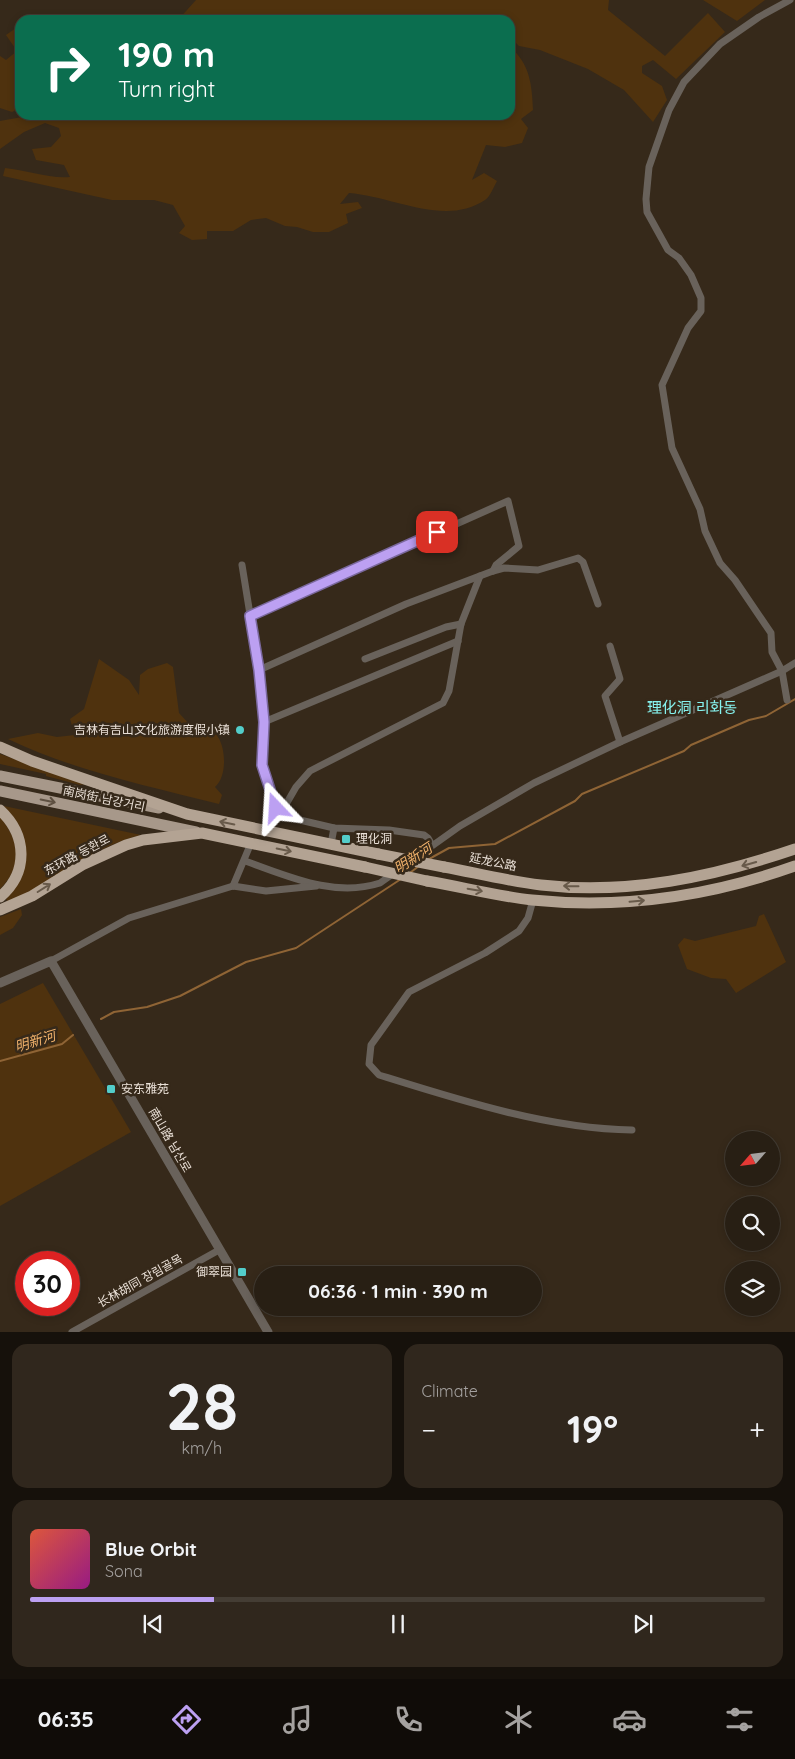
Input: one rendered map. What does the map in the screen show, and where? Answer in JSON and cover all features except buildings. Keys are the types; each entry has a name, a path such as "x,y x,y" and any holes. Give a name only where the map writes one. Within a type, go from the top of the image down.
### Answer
{"highway":[{"path":"0,747 32,761 187,814"},
{"path":"0,810 17,831 22,853 22,863 15,879 0,896"},
{"name":"延龙公路","path":"187,814 378,854 542,885 623,886 654,884 717,873 795,849"},
{"path":"202,834 427,881 533,900 617,903 660,899 750,881 795,866"},
{"name":"东环路 동환로","path":"0,910 32,896 82,865 111,850 143,840 202,834"}],"main road":[{"name":"南岗街 남강거리","path":"0,776 187,814"},
{"name":"南岗街 남강거리","path":"0,791 202,834"}],"street":[{"path":"787,700 782,671 772,652 771,633 735,580 720,563 704,531 700,509 672,448 662,385 688,328 701,311 701,298 691,275 679,258 668,250 647,212 646,200 649,167 669,110 684,82 720,44 758,17 790,0"},
{"path":"250,616 508,501 519,546 500,561 493,571"},
{"path":"259,670 406,604 504,568 538,570 578,558 583,562 598,604"},
{"path":"242,566 259,670 264,722 262,765 273,800 281,813 296,820 334,828 412,832 428,838 432,845"},
{"path":"281,813 296,787 310,771 442,703 449,691 461,624 480,576"},
{"path":"364,658 446,627 461,624"},
{"path":"264,722 458,641"},
{"path":"610,646 620,678 607,692 606,701 620,742"},
{"path":"245,861 320,886 337,889 369,887 380,883 432,845 534,783 620,742 782,671 795,663"},
{"path":"330,844 334,828"},
{"path":"233,886 251,843"},
{"path":"0,984 50,961 129,918 233,886 266,891 320,886"},
{"path":"533,900 528,918 519,931 485,952 409,992 372,1045 369,1064 379,1075 537,1119 574,1125 632,1130"},
{"name":"南山路 남산로","path":"50,961 218,1250 268,1332"},
{"name":"长林胡同 장림골목","path":"72,1332 218,1250"}],"shaded area":[{"path":"196,0 609,0 608,10 665,56 708,13 725,32 676,79 653,60 642,66 642,73 662,86 667,100 653,122 624,90 588,69 540,50 519,46 515,42 515,15 182,15"},
{"path":"703,0 765,0 737,21"},
{"path":"15,29 15,48 6,35"},
{"path":"515,52 522,61 529,76 533,110 521,119 528,128 522,143 505,147 486,145 472,180 484,173 497,181 487,199 469,208 453,211 418,208 366,195 349,193 340,204 358,202 362,208 346,214 348,223 329,232 313,232 297,227 285,226 266,218 251,220 233,231 207,231 207,239 192,240 179,233 185,226 173,205 154,200 112,200 3,176 5,168 54,177 70,177 64,165 36,160 32,149 51,147 61,136 59,128 45,123 24,132 0,149 0,121 15,118 15,120 515,120"},
{"path":"15,53 15,110 12,112 0,108 0,56 6,60"},
{"path":"99,659 129,680 139,695 140,675 148,669 167,663 173,667 179,713 190,725 204,722 221,742 224,763 222,777 215,787 222,795 219,804 85,769 8,739 38,733 57,737 75,735 70,719 84,709"},
{"path":"0,754 86,784 80,785 46,776 46,774 0,764"},
{"path":"4,806 141,835 123,840 90,856 9,903 6,899 19,882 24,868"},
{"path":"0,816 12,836 17,853 13,871 0,889"},
{"path":"21,909 22,915 13,928 0,935 0,917"},
{"path":"764,914 786,962 736,993 726,979 711,978 687,969 678,945 684,938 695,941 756,926 759,916"},
{"path":"43,983 131,1132 0,1206 0,1004"}],"waterway":[{"name":"明新河","path":"429,859 449,848 495,844 575,801 582,794 684,751 691,745 749,720 766,716 795,699"},
{"name":"明新河","path":"411,872 419,866"},
{"name":"明新河","path":"101,1019 114,1012 147,1007 180,996 246,962 296,948 401,879"},
{"name":"明新河","path":"0,1061 62,1044 73,1035"}],"place":[{"name":"吉林有吉山文化旅游度假小镇","path":"240,730"},
{"name":"理化洞","path":"346,839"},
{"name":"安东雅苑","path":"111,1089"},
{"name":"御翠园","path":"242,1272"}],"district":[{"name":"理化洞 리화동","path":"692,708"}],"route":[{"path":"276,808 262,765 261,754 264,722 259,670 250,616 366,562 437,532"}]}
